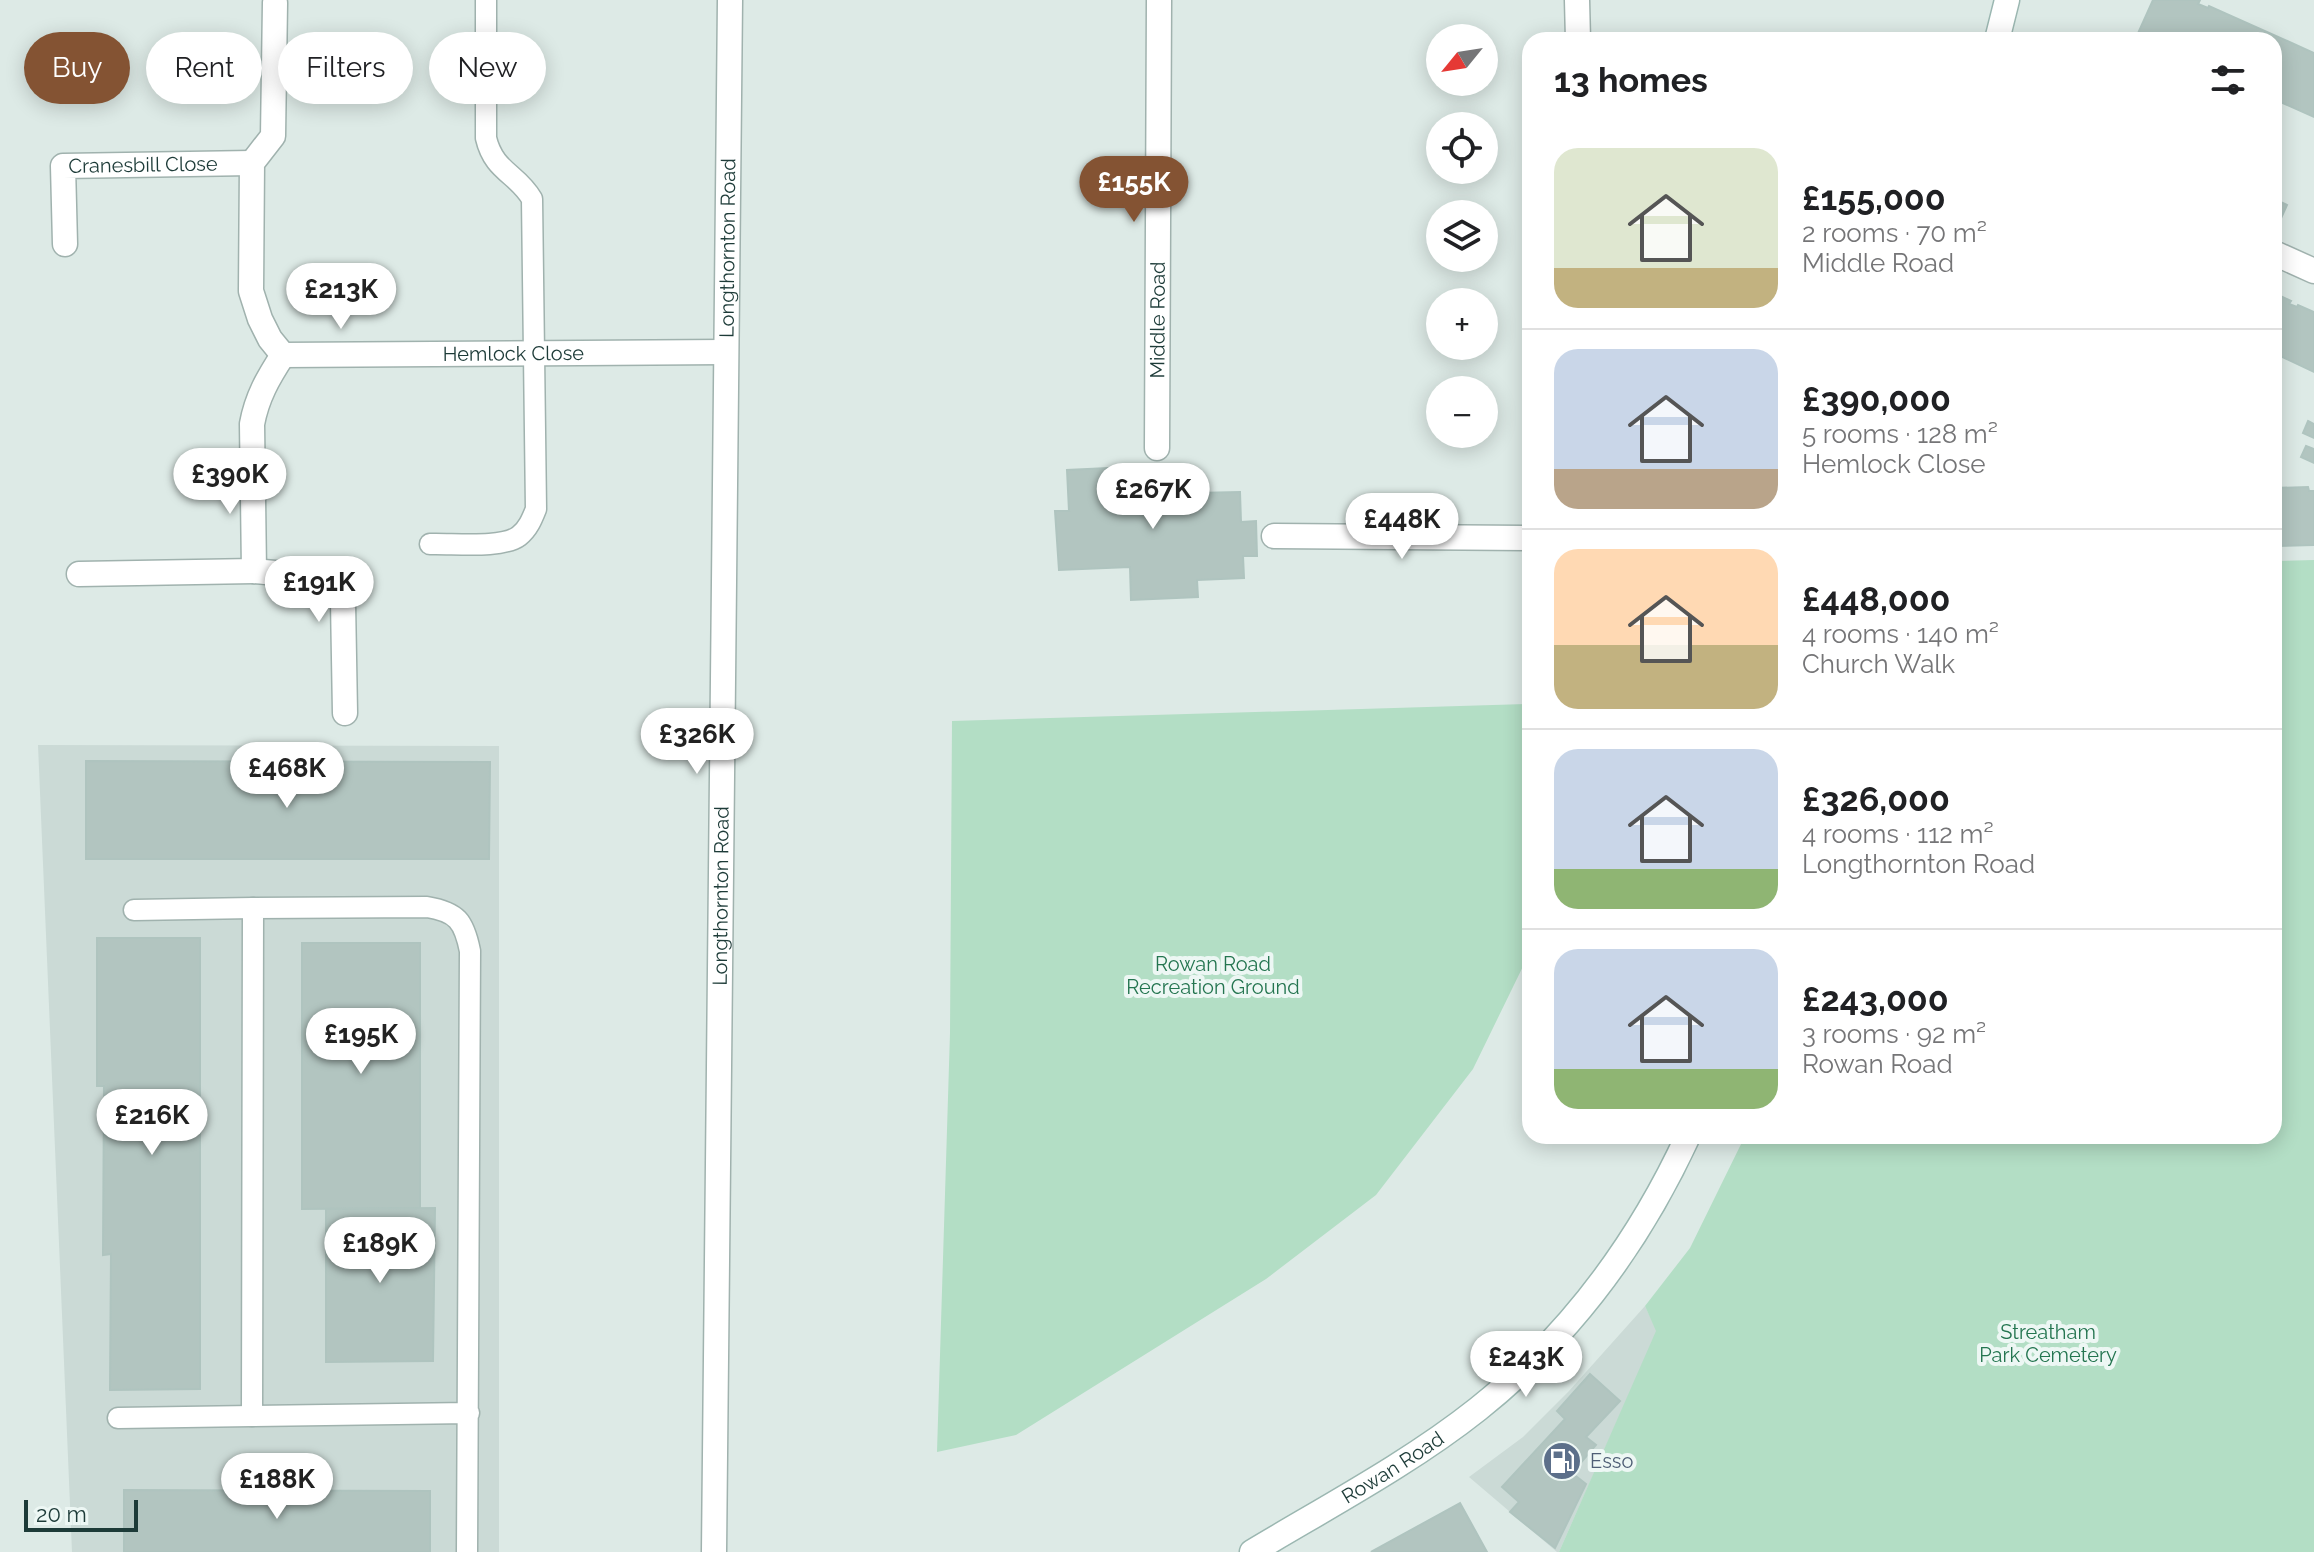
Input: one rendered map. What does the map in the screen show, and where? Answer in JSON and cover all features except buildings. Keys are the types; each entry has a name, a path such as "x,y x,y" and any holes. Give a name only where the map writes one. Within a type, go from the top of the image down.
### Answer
{"street":[{"name":"Longthornton Road","path":"714,1552 730,0"},
{"name":"Middle Road","path":"1157,448 1159,0"},
{"path":"1577,0 1578,32"},
{"path":"1999,32 2007,0"},
{"path":"254,571 252,424 266,380 283,355 260,319 251,291 252,163 273,136 275,3"},
{"name":"Cranesbill Close","path":"65,244 63,166 252,163"},
{"path":"2282,257 2314,271"},
{"name":"Hemlock Close","path":"283,355 725,352"},
{"path":"1274,536 1522,538"},
{"path":"79,574 254,571 332,582 343,602 345,713"},
{"name":"Rowan Road","path":"1252,1552 1441,1436 1496,1394 1536,1357 1590,1297 1619,1259 1650,1210 1684,1144"}],"lane":[{"path":"430,544 505,543 518,537 529,526 536,509 532,199 525,188 498,165 489,151 486,138 486,0"},
{"path":"134,910 427,907 447,910 467,933 470,951 467,1552"},
{"path":"252,1416 253,908"},
{"path":"118,1418 469,1413"}],"shaded area":[{"path":"38,745 499,746 499,1552 72,1552"},
{"path":"1645,1306 1657,1331 1557,1552 1469,1477 1523,1437"}],"green space":[{"name":"Streatham Park Cemetery","path":"2314,560 2314,1552 1559,1552 1656,1331 1645,1306 1690,1248 1741,1144 2282,1144 2282,561"},
{"name":"Rowan Road Recreation Ground","path":"1522,704 1522,968 1473,1069 1376,1195 1266,1279 1016,1435 937,1452 950,1033 952,721"}],"place":[{"name":"Esso","path":"1562,1461"}]}
